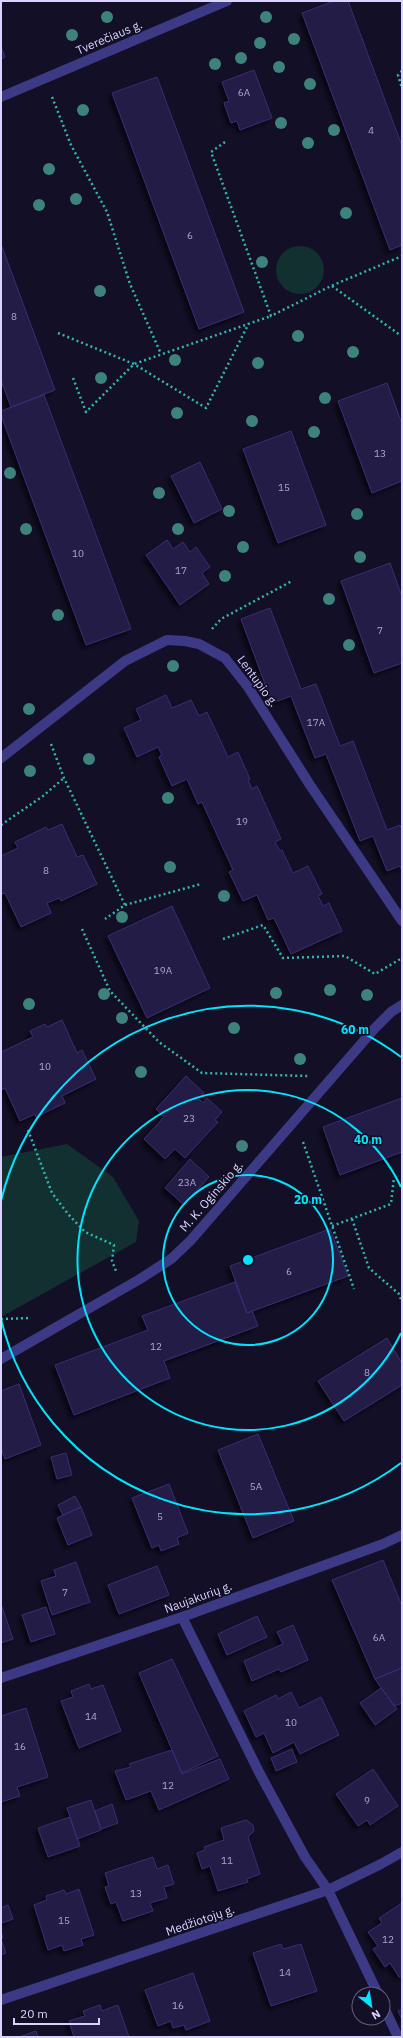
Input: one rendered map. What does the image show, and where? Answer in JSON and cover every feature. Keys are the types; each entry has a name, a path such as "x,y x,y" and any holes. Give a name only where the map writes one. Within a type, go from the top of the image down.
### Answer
{"street":[{"name":"Tverečiaus g.","path":"1,97 227,1"},
{"name":"Lentupio g.","path":"1,758 125,661 167,640 185,641 199,644 225,658 248,686 310,785 402,921"},
{"name":"M. K. Oginskio g.","path":"1,1359 131,1285 171,1259 191,1240 375,1028 391,1012 402,1005"},
{"name":"Naujakurių g.","path":"1,1678 182,1617 383,1544 402,1535"},
{"path":"182,1617 260,1774 305,1857 328,1890 374,1986"},
{"name":"Medžiotojų g.","path":"1,2000 328,1890 402,1852"},
{"path":"391,2022 398,2037"}],"path":[{"path":"402,71 398,76 402,88"},
{"path":"44,78 71,145 107,212 130,284 161,354"},
{"path":"225,142 211,152 271,316"},
{"path":"73,378 86,412 134,364 271,316 331,286 402,256"},
{"path":"331,286 400,335"},
{"path":"58,333 134,364 206,408 249,323"},
{"path":"220,619 292,581"},
{"path":"43,726 64,778 125,905"},
{"path":"1,825 43,796 64,778"},
{"path":"105,919 125,905 201,884"},
{"path":"223,939 263,925 284,958 345,956 375,974 402,958"},
{"path":"82,929 110,991 159,1042 202,1073 333,1076"},
{"path":"296,1120 354,1289"},
{"path":"28,1130 52,1193 84,1232 114,1245 112,1262 119,1278 131,1285"},
{"path":"332,1226 390,1204 394,1177"},
{"path":"352,1218 369,1268 399,1294 402,1302"}],"green space":[{"path":"300,246 309,248 317,253 322,261 324,270 322,279 317,287 309,292 300,294 291,292 283,287 278,279 276,270 278,261 283,253 291,248"},
{"path":"67,1144 113,1177 139,1221 136,1242 1,1317 1,1157"}],"building":[{"path":"334,1 348,1 402,146 402,245 390,250 302,13"},
{"path":"1,47 5,57 1,59"},
{"path":"254,70 272,118 240,130 237,121 231,123 224,103 229,101 222,82"},
{"path":"157,77 244,312 199,329 112,93"},
{"path":"1,244 55,390 11,407 1,380"},
{"path":"387,383 402,424 402,481 372,493 338,401"},
{"path":"44,395 131,629 86,645 1,415 1,411"},
{"path":"291,431 326,525 278,543 243,449"},
{"path":"200,462 222,509 194,523 171,476"},
{"path":"167,540 173,549 183,542 190,552 196,547 210,567 202,573 209,584 180,605 146,555"},
{"path":"390,563 402,597 402,663 374,673 341,581"},
{"path":"270,608 301,689 316,684 340,746 353,741 387,830 400,825 402,830 402,870 400,866 387,871 373,836 360,841 326,754 315,758 291,696 272,703 241,619"},
{"path":"166,695 172,708 191,700 199,716 207,712 228,757 238,752 250,779 248,780 252,789 257,786 281,839 275,842 280,851 282,850 293,873 308,866 322,894 318,896 323,906 329,903 342,931 291,954 274,918 268,920 257,895 243,901 229,872 233,870 202,802 198,804 187,779 172,786 159,757 162,755 158,747 137,757 124,728 141,720 136,709"},
{"path":"62,824 77,857 83,855 97,884 61,901 59,898 47,903 51,913 21,927 5,893 1,894 1,856 18,848 15,842 46,827 48,830"},
{"path":"172,906 210,988 147,1018 108,936"},
{"path":"62,1020 77,1053 82,1050 96,1079 62,1096 65,1103 36,1117 35,1114 20,1121 5,1088 1,1090 1,1052 33,1037 30,1031 45,1024 47,1027"},
{"path":"186,1076 204,1093 199,1099 203,1103 207,1098 222,1112 215,1120 218,1122 185,1158 175,1149 165,1159 144,1139 164,1117 156,1109"},
{"path":"402,1098 402,1152 340,1175 323,1127"},
{"path":"190,1159 209,1177 184,1205 165,1188"},
{"path":"330,1229 348,1276 247,1313 230,1266"},
{"path":"235,1282 247,1313 252,1311 258,1326 164,1361 170,1378 74,1415 55,1365 148,1330 142,1316"},
{"path":"387,1338 402,1363 402,1385 344,1421 318,1381"},
{"path":"19,1384 41,1445 5,1459 1,1448 1,1391"},
{"path":"258,1434 294,1521 253,1538 218,1450"},
{"path":"66,1453 72,1475 57,1479 51,1457"},
{"path":"169,1484 188,1533 177,1538 179,1544 161,1551 159,1545 152,1548 132,1498"},
{"path":"75,1496 81,1507 63,1515 58,1505"},
{"path":"81,1507 92,1535 68,1545 57,1518"},
{"path":"383,1560 402,1606 402,1668 375,1679 332,1580"},
{"path":"76,1562 90,1602 52,1615 41,1581 56,1576 54,1570"},
{"path":"157,1566 169,1595 119,1614 108,1585"},
{"path":"1,1604 13,1639 1,1643"},
{"path":"46,1607 55,1634 31,1642 22,1615"},
{"path":"257,1616 267,1637 227,1655 218,1634"},
{"path":"293,1625 308,1660 281,1672 279,1669 252,1681 244,1661 283,1644 277,1632"},
{"path":"172,1659 218,1756 182,1773 139,1673"},
{"path":"402,1668 402,1703 394,1706 375,1679"},
{"path":"89,1684 91,1689 103,1685 121,1731 79,1748 61,1701 73,1697 71,1691"},
{"path":"381,1688 397,1709 375,1725 360,1703"},
{"path":"291,1692 299,1708 321,1697 339,1735 300,1754 294,1742 273,1753 264,1733 256,1737 244,1711 276,1695 278,1699"},
{"path":"26,1708 48,1777 17,1787 20,1796 1,1802 1,1716"},
{"path":"292,1749 297,1762 276,1771 271,1758"},
{"path":"172,1750 182,1774 220,1759 229,1779 159,1810 151,1791 126,1800 115,1771 131,1767 129,1764"},
{"path":"373,1769 398,1806 370,1825 367,1820 358,1826 336,1794"},
{"path":"91,1800 101,1830 77,1839 67,1808"},
{"path":"112,1804 118,1823 101,1829 95,1811"},
{"path":"70,1817 80,1846 48,1857 38,1828"},
{"path":"246,1820 253,1825 254,1831 248,1837 260,1874 247,1879 248,1882 218,1891 210,1866 202,1869 197,1853 205,1850 204,1847 224,1840 221,1828"},
{"path":"153,1857 157,1869 168,1865 174,1884 164,1887 167,1898 150,1903 153,1911 123,1921 116,1902 111,1904 105,1887 109,1886 105,1873"},
{"path":"79,1889 94,1935 81,1939 83,1945 64,1951 62,1945 48,1950 34,1905 47,1900 46,1896 64,1890 66,1894"},
{"path":"402,1903 402,1975 399,1977 390,1963 385,1967 373,1949 378,1946 368,1932 382,1923 379,1918"},
{"path":"8,1905 13,1919 2,1923 1,1908"},
{"path":"1,1939 6,1953 1,1955"},
{"path":"281,1944 283,1949 301,1944 317,1991 271,2006 253,1953"},
{"path":"193,1973 210,2021 186,2030 184,2025 173,2028 171,2021 158,2026 145,1990"},
{"path":"100,2005 102,2011 118,2005 129,2037 74,2037 69,2021 85,2016 83,2011"},
{"path":"402,2009 402,2019 398,2011"},
{"path":"36,2031 38,2037 19,2037"}]}
